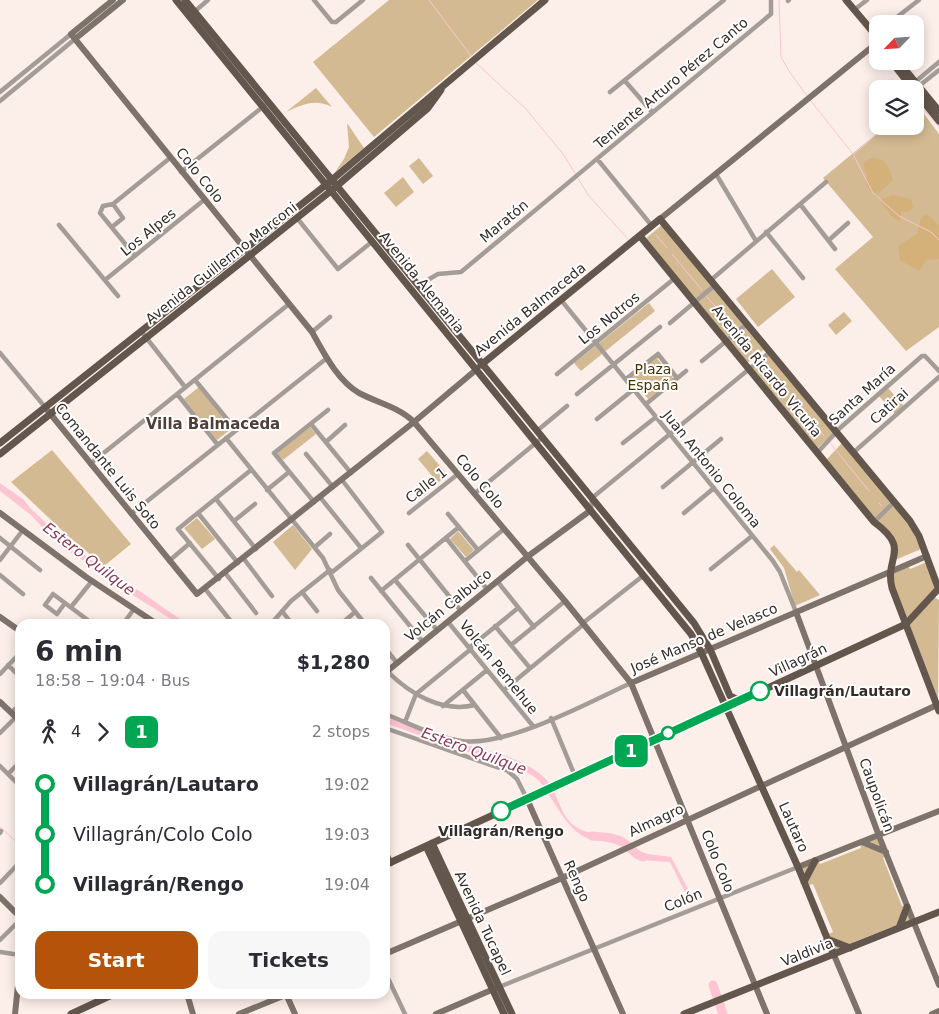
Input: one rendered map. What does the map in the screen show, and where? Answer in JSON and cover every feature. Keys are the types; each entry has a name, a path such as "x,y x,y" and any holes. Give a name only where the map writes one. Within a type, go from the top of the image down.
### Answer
{"main road":[{"name":"Avenida Alemania","path":"176,0 266,104"},
{"name":"Avenida Alemania","path":"185,0 329,182 419,285 538,430 694,623 710,649"},
{"name":"Avenida Guillermo Marconi","path":"0,443 329,182 545,0"},
{"path":"846,0 869,28"},
{"path":"900,70 910,80"},
{"name":"Avenida Guillermo Marconi","path":"0,454 369,160 428,108 447,82"},
{"path":"924,95 939,111"},
{"path":"924,99 939,121"},
{"path":"393,128 399,134"},
{"path":"363,153 369,160"},
{"name":"Avenida Alemania","path":"335,188 373,241 687,629 701,652"},
{"name":"Avenida Balmaceda","path":"477,369 660,220"},
{"name":"Avenida Ricardo Vicuña","path":"660,220 837,431 913,525 939,589"},
{"name":"Avenida Ricardo Vicuña","path":"640,236 874,522 892,539 895,551 891,584 938,706"},
{"path":"13,432 19,439"},
{"name":"Villagrán","path":"390,863 906,624 939,589"},
{"path":"928,599 939,598"},
{"path":"710,649 728,693 734,699 744,699"},
{"name":"Lautaro","path":"701,652 798,867 834,955"},
{"name":"Avenida Tucapel","path":"429,845 496,988 512,1014"},
{"path":"804,882 815,861"},
{"path":"899,928 907,907"},
{"name":"Valdivia","path":"684,1014 939,912"},
{"path":"827,939 850,948"},
{"name":"Avenida Tucapel","path":"496,988 504,1014"},
{"path":"74,1013 103,999"}],"street":[{"path":"0,101 113,0"},
{"path":"0,92 123,0"},
{"path":"194,12 208,0"},
{"path":"314,0 328,19 336,22 363,0"},
{"path":"610,92 724,0"},
{"name":"Teniente Arturo Pérez Canto","path":"598,160 652,112 772,14 772,0"},
{"path":"854,10 867,0"},
{"path":"899,15 918,0"},
{"name":"Colo Colo","path":"73,37 312,332 326,358 343,380 357,392 405,413 414,422 565,601 631,684 767,1014"},
{"name":"Avenida Balmaceda","path":"660,220 869,44"},
{"path":"922,80 939,62"},
{"path":"924,81 939,70"},
{"path":"625,80 652,112"},
{"path":"181,172 266,104"},
{"path":"113,204 170,158"},
{"path":"598,160 652,226"},
{"name":"Maratón","path":"419,285 438,274 461,272 598,160"},
{"path":"716,174 756,241"},
{"path":"670,323 695,303 713,282 756,241 826,182"},
{"name":"Los Alpes","path":"105,280 204,200"},
{"path":"112,227 122,218 113,204 107,203 100,213 136,256"},
{"path":"800,204 835,248"},
{"path":"297,218 338,269 373,241"},
{"path":"829,240 848,223"},
{"path":"60,225 118,296"},
{"path":"766,232 803,278"},
{"name":"Los Notros","path":"557,374 675,278"},
{"name":"Juan Antonio Coloma","path":"561,300 778,568 796,612"},
{"path":"90,464 289,304"},
{"path":"312,332 330,317"},
{"path":"702,361 747,324"},
{"path":"577,394 660,328"},
{"path":"141,331 185,387"},
{"path":"591,510 592,498 770,352"},
{"name":"Comandante Luis Soto","path":"0,353 197,594"},
{"path":"626,379 658,354 677,378"},
{"name":"Santa María","path":"817,453 837,431 924,355 939,371"},
{"path":"131,514 326,358"},
{"name":"Avenida Balmaceda","path":"197,594 206,590 220,579 477,369"},
{"path":"646,404 686,371"},
{"name":"Catirai","path":"854,452 939,377"},
{"path":"195,380 236,430"},
{"path":"597,419 634,389"},
{"path":"177,394 218,445"},
{"path":"538,430 567,406"},
{"path":"314,502 274,453 328,410"},
{"path":"623,443 656,417"},
{"path":"311,424 351,473"},
{"path":"326,442 345,425"},
{"path":"474,494 543,437"},
{"path":"226,438 315,547 330,571 333,582 361,619"},
{"path":"663,487 721,439"},
{"path":"306,454 333,487"},
{"path":"220,579 178,529 251,470"},
{"path":"267,490 289,472"},
{"name":"Calle 1","path":"409,513 458,474"},
{"path":"276,619 302,592 382,532 342,480"},
{"path":"684,513 714,488"},
{"path":"320,497 361,548"},
{"path":"216,499 256,549"},
{"path":"874,522 894,502"},
{"path":"234,521 255,504"},
{"name":"Volcán Calbuco","path":"390,669 527,557 591,510"},
{"path":"0,513 92,581 149,619"},
{"path":"198,513 272,596"},
{"path":"448,514 478,550"},
{"path":"381,591 459,527"},
{"path":"464,561 504,529"},
{"path":"0,560 23,530"},
{"path":"315,547 330,534"},
{"path":"711,569 752,536"},
{"path":"0,538 40,570"},
{"path":"446,538 487,589"},
{"path":"169,561 190,543"},
{"path":"408,545 461,610"},
{"name":"José Manso de Velasco","path":"390,716 462,742 490,741 501,738 533,726 927,556"},
{"path":"226,574 256,613"},
{"path":"0,575 23,594"},
{"path":"504,690 644,575"},
{"path":"371,578 423,642"},
{"path":"395,580 437,630"},
{"path":"71,607 92,581"},
{"path":"497,581 534,627"},
{"path":"206,590 229,619"},
{"path":"302,592 317,611"},
{"path":"65,603 57,614 45,605 53,594 71,607 83,619"},
{"path":"511,645 565,601"},
{"path":"405,722 416,694 518,608"},
{"path":"127,619 134,609"},
{"path":"282,611 288,619"},
{"path":"347,619 355,612"},
{"name":"Caupolicán","path":"796,612 879,836 939,985"},
{"path":"0,618 15,628"},
{"name":"Volcán Pemehue","path":"448,622 533,726"},
{"path":"496,626 530,668"},
{"path":"390,654 397,663"},
{"path":"0,674 15,658"},
{"path":"8,665 15,671"},
{"path":"443,706 487,670"},
{"path":"390,675 416,694 443,706 455,708 475,705"},
{"path":"463,690 501,738"},
{"path":"0,702 15,716"},
{"name":"Almagro","path":"390,952 562,878 846,746 938,706"},
{"path":"0,733 15,718"},
{"path":"551,718 575,776"},
{"name":"Rengo","path":"390,730 458,752 512,773 527,799 623,1014"},
{"path":"458,752 462,742"},
{"path":"0,766 15,781"},
{"path":"8,774 15,767"},
{"name":"Colón","path":"436,1014 496,988 939,811"},
{"path":"862,842 886,852"},
{"path":"0,883 15,867"},
{"path":"0,897 15,911"},
{"path":"0,940 15,922"},
{"path":"0,952 15,954"},
{"name":"Lautaro","path":"834,955 859,1014"},
{"path":"390,982 405,1014"},
{"path":"15,1014 17,999"},
{"path":"188,999 193,1014"},
{"path":"239,1014 275,999"},
{"path":"289,999 295,1014"},
{"path":"932,1014 939,1011"}],"green space":[{"path":"389,0 538,0 374,137 313,62"},
{"path":"316,88 332,107 326,104 314,103 286,112"},
{"path":"924,114 939,134 939,327 906,351 835,269 873,237 823,178 875,135 924,135"},
{"path":"347,123 364,148 335,172 344,159 349,147"},
{"path":"419,158 433,176 423,184 409,166"},
{"path":"403,177 414,192 396,207 384,193"},
{"path":"663,224 766,348 747,363 644,240"},
{"path":"772,269 795,297 758,327 736,299"},
{"path":"649,303 655,311 581,371 574,363"},
{"path":"844,312 852,321 836,335 828,325"},
{"path":"771,353 835,431 816,450 751,369"},
{"name":"Plaza España","path":"656,357 674,379 648,399 631,378"},
{"path":"199,387 232,428 217,440 184,399"},
{"path":"887,387 905,407 896,415 878,395"},
{"path":"310,427 316,434 283,460 276,453"},
{"path":"843,442 908,521 921,549 895,560 896,549 827,459"},
{"path":"52,450 131,544 104,566 67,535 11,482"},
{"path":"427,451 447,474 438,483 418,459"},
{"path":"197,518 215,539 202,549 184,528"},
{"path":"293,525 312,549 295,570 273,542"},
{"path":"458,531 474,550 466,557 450,539"},
{"path":"774,545 820,595 795,606 784,568 770,549"},
{"path":"927,562 937,588 906,622 892,584 893,572 908,565 910,569"},
{"path":"934,597 939,600 938,699 909,623"},
{"path":"879,836 887,856 883,858 902,906 906,905 913,922 893,930 892,927 854,942 855,945 834,954 826,935 833,932 813,884 806,886 799,868 818,860 820,864 861,848 860,844"}],"shaded area":[{"path":"871,158 880,159 886,164 893,180 878,194 870,191 865,182 867,177 863,163"},
{"path":"893,195 911,199 913,208 909,212 901,212 901,219 898,221 881,202 882,199"},
{"path":"925,215 930,216 939,226 939,259 926,260 919,271 900,260 898,246 917,234 921,218"}],"water":[{"path":"0,483 24,500 62,538 113,577 141,592 180,619 171,619 107,579 95,568 59,545 31,515 0,491"},
{"path":"390,718 449,740 496,753 529,766 548,782 562,811 575,827 587,832 603,834 605,838 593,840 573,829 537,779 532,775 512,766 390,725"},
{"path":"636,850 640,853 671,857 690,893 686,894 670,862 640,860 632,852"}],"waterway":[{"path":"429,0 471,56"},
{"path":"779,0 781,57 807,96"},
{"path":"476,63 526,109 563,154 575,173"},
{"path":"811,101 853,154 873,193 899,216 931,232 939,240"},
{"path":"924,110 939,127"},
{"path":"854,154 876,135"},
{"path":"577,177 589,196 628,239"},
{"path":"656,235 667,248"},
{"path":"672,254 702,290"},
{"path":"707,297 735,329"},
{"path":"740,336 757,356"},
{"path":"762,362 781,384"},
{"path":"785,390 802,409"},
{"path":"808,417 824,436"},
{"path":"831,444 869,491"},
{"path":"879,503 882,506"},
{"path":"0,827 15,840"},
{"name":"Estero Quilque","path":"592,836 620,841 637,855 643,857"},
{"name":"Estero Quilque","path":"713,985 723,1014"}],"bus line":[{"name":"1","path":"501,811 760,691"}],"place":[{"name":"Villagrán/Lautaro","path":"760,691"},
{"name":"Villagrán/Rengo","path":"501,811"}],"district":[{"name":"Villa Balmaceda","path":"213,424"}]}
